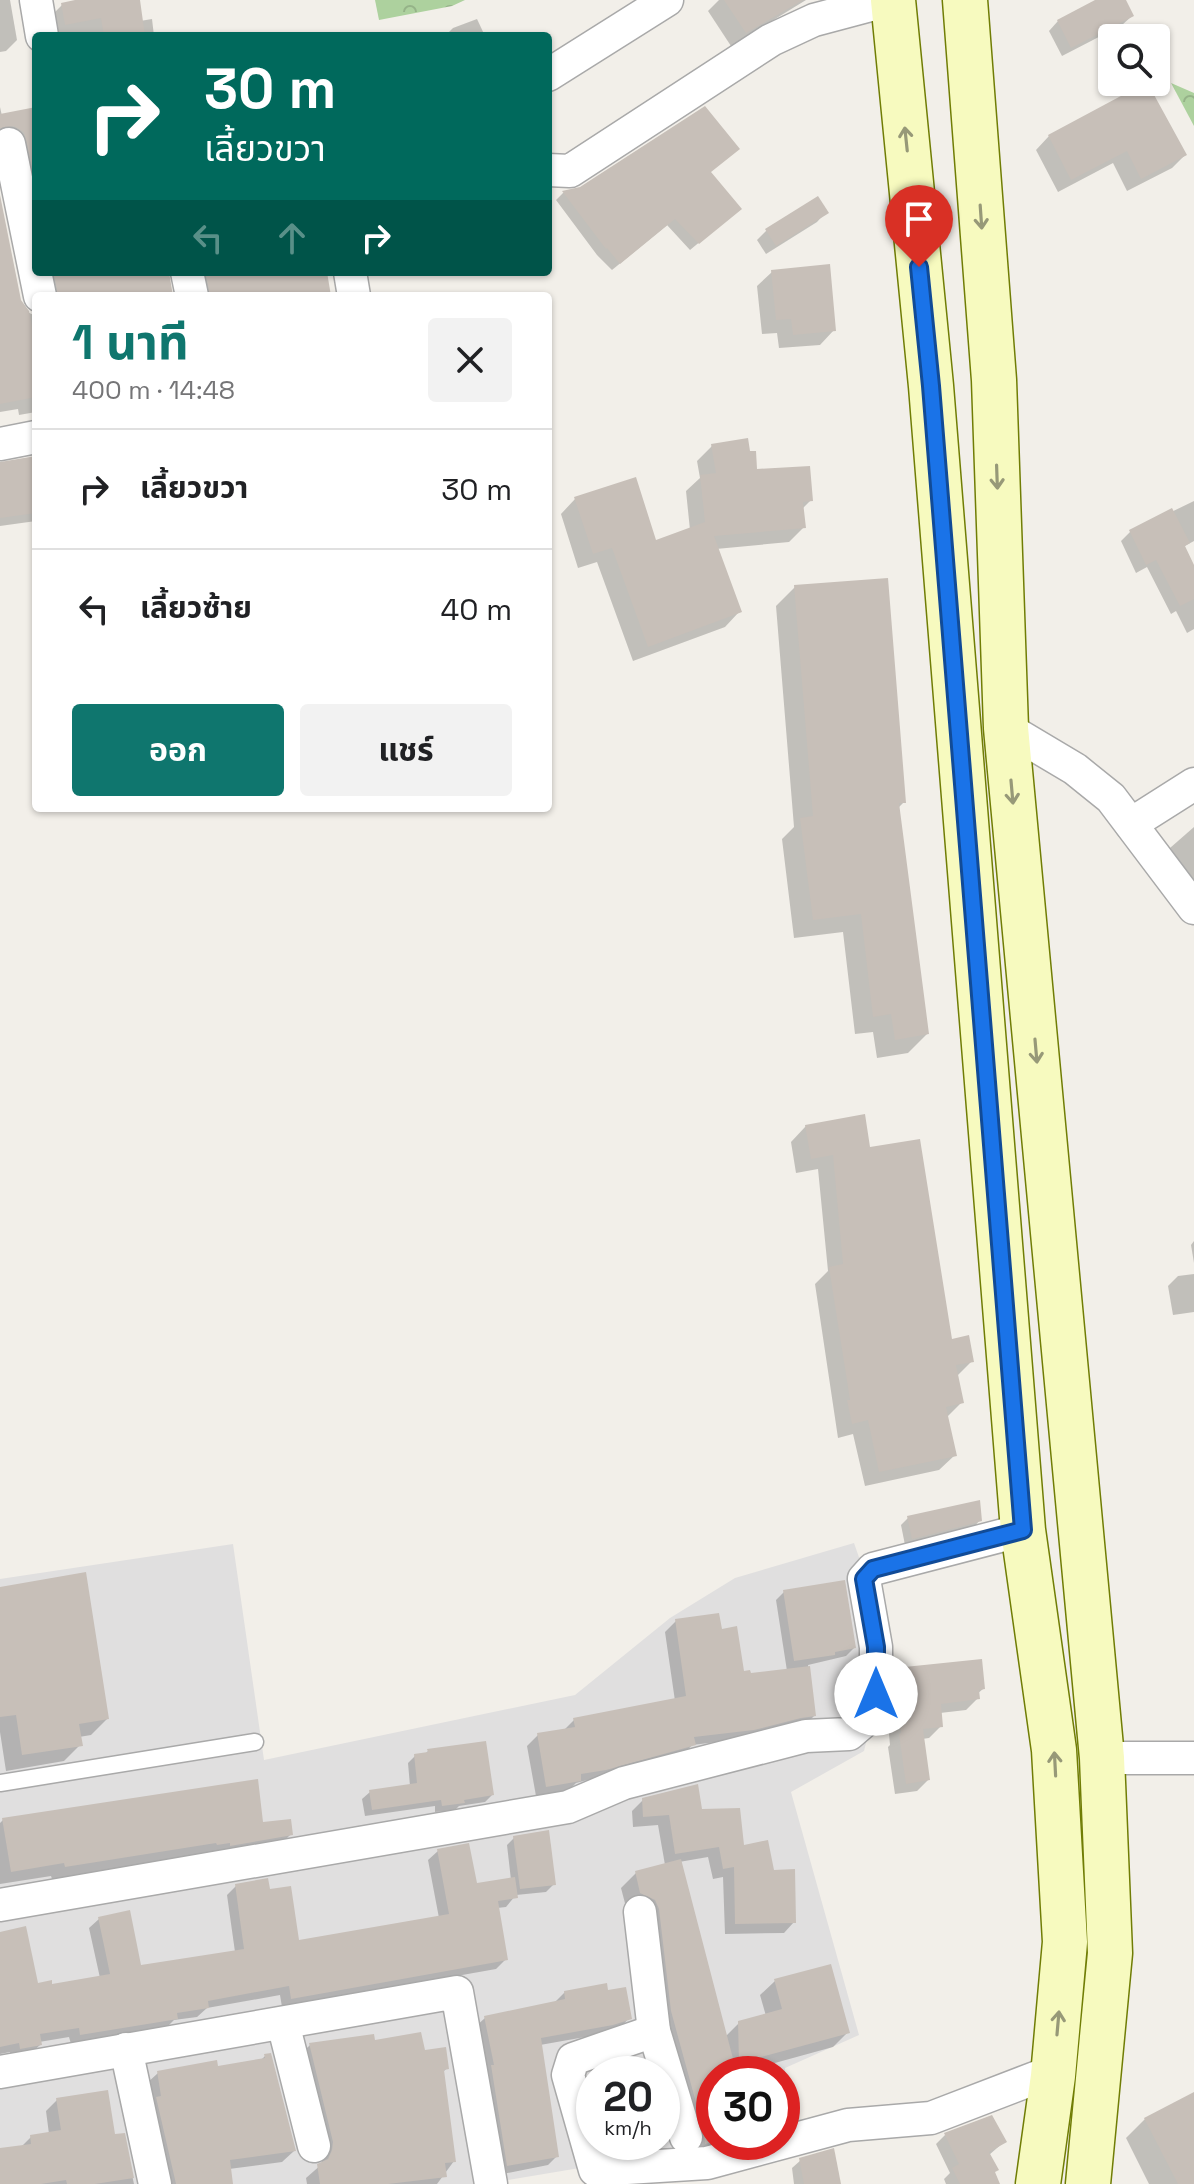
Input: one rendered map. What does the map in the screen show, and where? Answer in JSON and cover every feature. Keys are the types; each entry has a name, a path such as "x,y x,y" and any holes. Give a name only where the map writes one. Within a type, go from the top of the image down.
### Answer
{"main road":[{"path":"891,0 931,386 1023,1530 1054,1750 1065,1942 1053,2076 1038,2184"},
{"path":"965,0 994,380 1006,728 1102,1758 1110,1953 1088,2184"},
{"path":"931,386 994,380"}],"street":[{"path":"36,0 41,32"},
{"path":"552,72 667,0"},
{"path":"552,170 570,171 771,40 814,20 891,0"},
{"path":"9,144 32,257"},
{"path":"0,444 32,438"},
{"path":"1006,728 1075,769 1111,798 1194,908"},
{"path":"1131,824 1194,784"},
{"path":"0,1905 568,1807 624,1783 806,1736 849,1734 863,1722 876,1694 876,1647 864,1579 873,1569 1023,1530"},
{"path":"1102,1758 1194,1758"},
{"path":"640,1912 654,2031 686,2137"},
{"path":"0,2072 457,1992 491,2184"},
{"path":"283,2023 314,2146"},
{"path":"654,2031 573,2059 568,2075 592,2179 707,2163 848,2125 931,2118 1043,2075 1053,2076"},
{"path":"126,2049 155,2184"}],"lane":[{"path":"0,1783 255,1742"}],"shaded area":[{"path":"854,1543 890,1646 864,1751 791,1792 859,2035 800,2061 800,2056 696,2056 696,2149 680,2151 680,2056 576,2056 576,2160 627,2160 484,2184 0,2184 0,1579 233,1544 264,1760 575,1695 670,1618 735,1578"}],"green space":[{"path":"375,0 465,0 452,6 379,20"},
{"path":"1171,83 1194,93 1194,126"}],"building":[{"path":"75,0 140,0 144,32 103,32 101,18 65,25 61,3"},
{"path":"724,0 803,0 746,33"},
{"path":"1095,0 1126,0 1134,16 1118,24 1098,24 1098,34 1071,48 1057,20"},
{"path":"1121,96 1155,96 1187,155 1141,179 1127,151 1071,180 1048,135"},
{"path":"705,106 740,149 711,172 742,209 699,244 675,219 620,264 562,191 580,187"},
{"path":"32,108 32,165 24,132 14,126 0,128 0,114"},
{"path":"0,195 21,300 29,311 32,326 32,398 0,404"},
{"path":"818,196 829,213 776,246 765,229"},
{"path":"830,264 836,331 793,335 791,319 776,320 771,270"},
{"path":"55,276 170,276 172,292 57,292"},
{"path":"207,276 328,276 330,292 209,292"},
{"path":"748,438 750,451 756,451 757,469 810,466 813,501 803,502 806,528 714,536 742,612 648,647 612,548 593,554 574,497 636,477 656,540 705,522 700,475 716,473 711,444"},
{"path":"32,457 32,514 0,518 0,462"},
{"path":"1172,508 1190,543 1185,546 1194,565 1194,599 1180,606 1156,560 1146,565 1129,530"},
{"path":"888,578 906,803 899,803 929,1034 895,1040 891,1014 873,1017 861,914 813,920 800,818 813,816 794,585"},
{"path":"865,1114 870,1147 920,1139 952,1339 969,1335 974,1362 956,1365 964,1403 946,1407 957,1456 879,1472 868,1420 852,1424 847,1400 850,1400 829,1267 843,1264 833,1155 811,1159 805,1125"},
{"path":"980,1500 982,1521 912,1539 907,1516"},
{"path":"86,1572 109,1719 79,1724 83,1746 22,1755 16,1715 0,1717 0,1587"},
{"path":"845,1580 856,1648 835,1652 835,1655 794,1661 783,1590"},
{"path":"719,1613 722,1629 737,1626 744,1671 750,1670 751,1673 810,1666 816,1716 754,1730 694,1737 696,1745 581,1774 581,1781 546,1787 537,1733 575,1727 573,1718 686,1696 675,1619"},
{"path":"982,1659 985,1689 979,1690 980,1699 941,1704 943,1727 923,1729 930,1780 906,1784 895,1668"},
{"path":"486,1741 494,1795 442,1806 441,1800 372,1810 369,1790 417,1783 414,1754 428,1752 427,1749"},
{"path":"258,1779 263,1822 291,1819 293,1835 230,1846 230,1843 216,1843 65,1867 64,1863 11,1872 2,1818"},
{"path":"698,1784 702,1809 740,1808 744,1845 768,1840 774,1870 795,1869 796,1923 735,1924 734,1867 723,1869 719,1847 675,1854 669,1815 643,1817 642,1798"},
{"path":"549,1830 556,1885 520,1889 513,1836"},
{"path":"469,1843 477,1883 515,1877 518,1898 498,1901 508,1960 291,1999 289,1986 208,2001 209,2008 177,2013 178,2019 80,2035 79,2028 40,2034 42,2045 20,2049 19,2043 0,2047 0,1932 26,1926 38,1983 52,1980 52,1984 110,1974 98,1917 130,1910 141,1965 244,1949 235,1884 268,1878 270,1889 291,1886 299,1940 449,1914 437,1849"},
{"path":"681,1859 732,2056 696,2056 696,2103 671,2011 659,1909 655,1900 640,1893 635,1871"},
{"path":"831,1964 850,2033 765,2056 739,2056 738,2021 782,2009 774,1979"},
{"path":"607,1983 608,1990 626,1987 632,2019 541,2038 559,2157 507,2166 491,2065 494,2065 484,2016 565,1999 564,1991"},
{"path":"421,2032 425,2050 446,2047 449,2069 444,2070 456,2162 445,2163 447,2177 388,2184 320,2184 317,2164 328,2159 333,2142 309,2043 374,2034 375,2040"},
{"path":"271,2053 296,2151 230,2160 233,2184 176,2184 156,2097 161,2096 157,2071 217,2060 218,2066 265,2058 264,2054"},
{"path":"108,2090 115,2134 125,2133 134,2178 95,2184 67,2184 66,2180 41,2184 0,2184 0,2148 31,2144 30,2135 61,2130 56,2098"},
{"path":"1194,2092 1194,2184 1178,2184 1144,2118"},
{"path":"992,2115 1007,2142 989,2152 999,2170 995,2172 1000,2184 960,2184 952,2168 959,2164 944,2133"},
{"path":"834,2148 841,2184 804,2184 800,2158"}],"route":[{"path":"876,1694 876,1647 864,1579 873,1569 1023,1530 919,267"}]}
